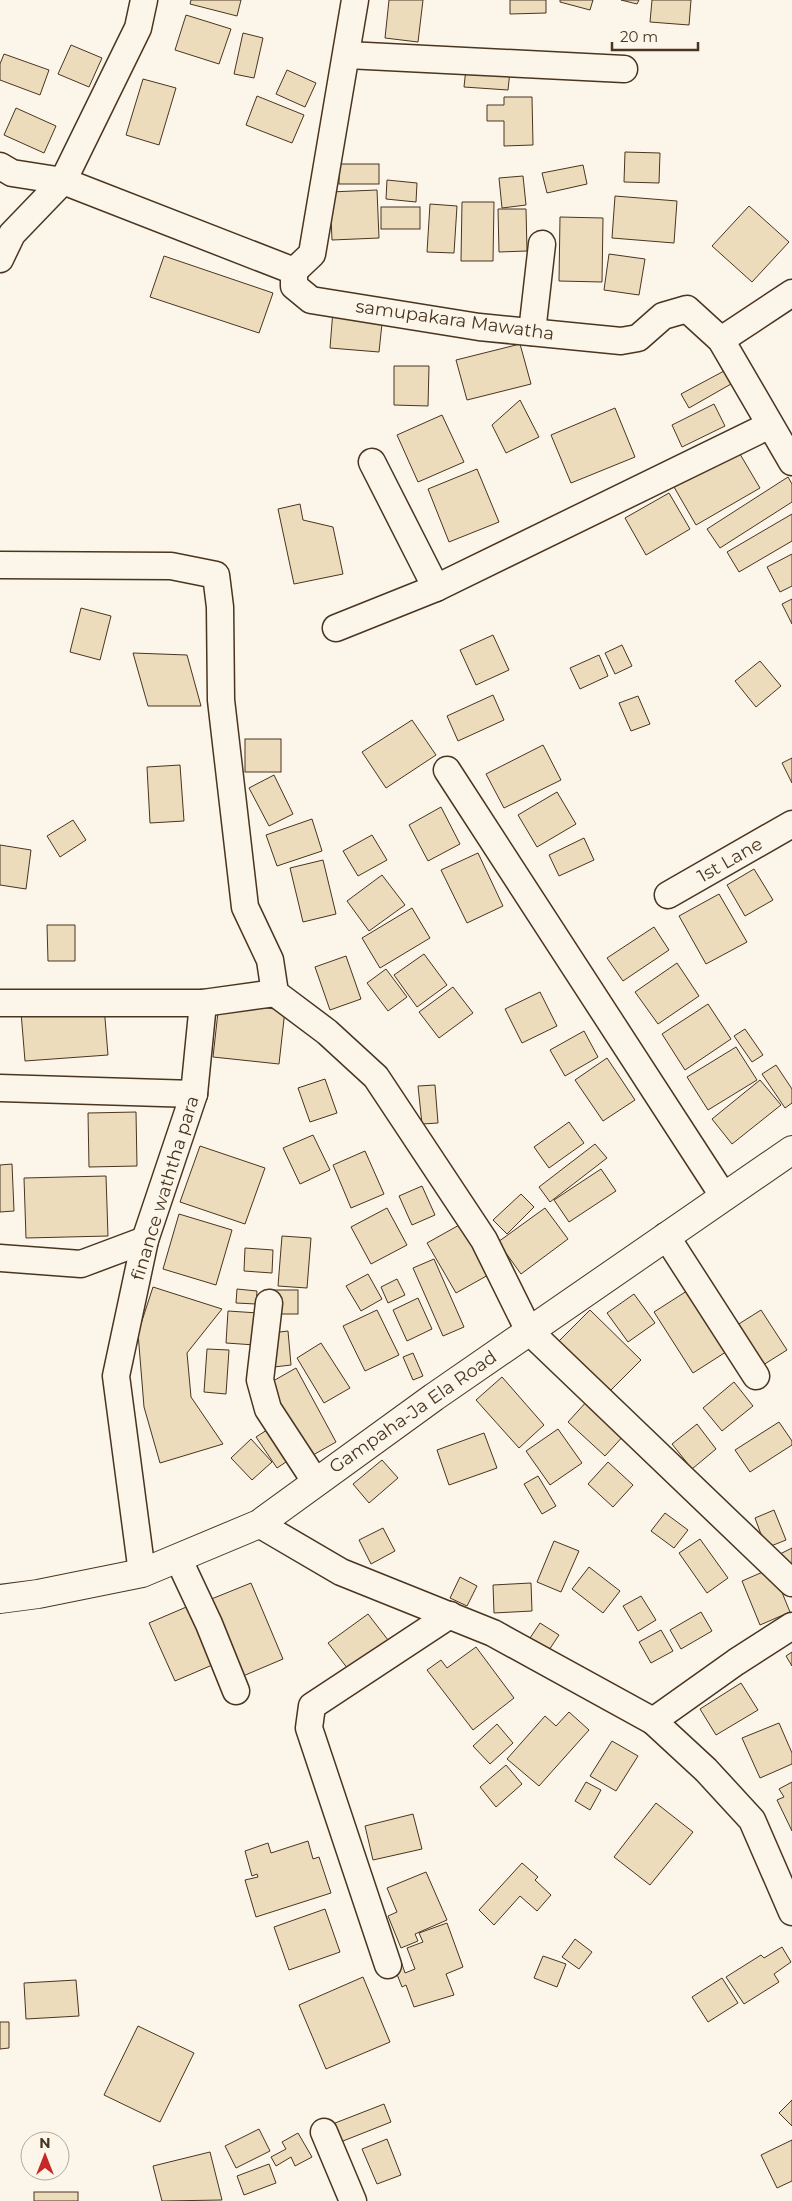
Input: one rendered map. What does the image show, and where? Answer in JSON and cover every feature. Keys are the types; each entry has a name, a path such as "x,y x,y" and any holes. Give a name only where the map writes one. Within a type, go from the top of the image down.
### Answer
{"highway":[{"name":"Gampaha-Ja Ela Road","path":"0,1599 38,1594 142,1573 259,1524 315,1481 791,1151"}],"street":[{"path":"0,259 12,234 63,181 138,28 144,0"},
{"path":"0,166 12,173 63,181 294,270 312,254 355,0"},
{"path":"347,55 624,69"},
{"path":"532,332 542,244"},
{"name":"samupakara Mawatha","path":"294,270 294,286 311,300 479,327 621,341 638,338 663,316 687,309 721,340 792,462"},
{"path":"721,340 792,293"},
{"path":"336,628 436,588 770,425"},
{"path":"372,462 436,588"},
{"path":"0,565 171,566 216,575 220,607 221,700 246,907 270,960 275,993 327,1032 376,1077 484,1240 529,1331 792,1583"},
{"path":"447,770 724,1196"},
{"name":"1st Lane","path":"668,896 792,824"},
{"path":"0,1003 203,1003 275,993"},
{"name":"finance waththa para","path":"142,1573 116,1376 145,1240 194,1094 203,1003"},
{"path":"0,1088 194,1094"},
{"path":"666,1236 756,1376"},
{"path":"0,1258 81,1264 145,1240"},
{"path":"269,1303 260,1380 268,1409 315,1481"},
{"path":"259,1524 342,1572 494,1633 653,1721 706,1770 752,1820 792,1912"},
{"path":"178,1558 209,1624 236,1691"},
{"path":"388,1965 309,1728 312,1706 450,1615"},
{"path":"653,1721 792,1626"},
{"path":"324,2132 353,2201"}],"building":[{"path":"191,0 241,0 237,16 190,4"},
{"path":"389,0 423,0 418,42 385,38"},
{"path":"510,0 546,0 546,13 510,14"},
{"path":"560,0 593,0 590,10 560,2"},
{"path":"621,0 639,0 637,4"},
{"path":"652,0 691,0 689,25 650,22"},
{"path":"186,15 231,29 219,64 175,50"},
{"path":"243,33 263,38 254,78 234,74"},
{"path":"71,45 102,58 89,87 58,74"},
{"path":"4,54 49,70 40,95 0,80 0,64"},
{"path":"466,68 510,71 508,90 464,87"},
{"path":"287,70 316,83 305,107 276,94"},
{"path":"143,79 176,88 159,145 126,135"},
{"path":"257,96 304,115 292,143 246,125"},
{"path":"504,97 532,97 533,145 504,146 504,121 487,121 487,105 504,105"},
{"path":"16,108 56,126 44,153 4,135"},
{"path":"625,152 660,153 659,183 624,182"},
{"path":"339,164 379,164 379,184 339,184"},
{"path":"583,165 587,184 547,193 542,173"},
{"path":"523,176 526,205 502,208 499,178"},
{"path":"387,180 417,183 416,202 386,199"},
{"path":"377,190 379,238 332,240 330,192"},
{"path":"615,196 677,201 674,243 612,238"},
{"path":"462,202 494,202 493,261 461,261"},
{"path":"430,204 457,206 454,253 427,252"},
{"path":"749,206 789,242 752,282 712,246"},
{"path":"381,207 420,207 420,229 381,229"},
{"path":"498,209 526,209 527,251 499,252"},
{"path":"560,217 603,218 602,282 559,281"},
{"path":"609,254 645,259 639,295 604,290"},
{"path":"164,256 273,293 259,333 150,297"},
{"path":"333,310 383,314 379,352 330,348"},
{"path":"520,344 531,384 467,400 456,360"},
{"path":"394,366 429,366 428,406 394,405"},
{"path":"724,371 731,384 689,408 681,394"},
{"path":"520,400 539,437 506,453 492,425"},
{"path":"714,404 725,426 682,447 672,425"},
{"path":"615,408 635,457 571,483 551,435"},
{"path":"442,415 464,462 418,482 397,435"},
{"path":"737,449 760,488 696,525 674,487"},
{"path":"477,469 499,522 449,542 428,489"},
{"path":"788,477 792,484 792,502 720,548 707,529"},
{"path":"669,493 690,529 646,555 625,518"},
{"path":"300,504 303,520 333,527 343,574 294,584 278,509"},
{"path":"792,514 792,541 739,572 727,552"},
{"path":"792,554 792,586 780,592 767,567"},
{"path":"792,599 792,624 782,604"},
{"path":"81,608 111,616 100,660 70,652"},
{"path":"493,635 509,670 476,685 460,650"},
{"path":"622,645 632,666 615,674 605,653"},
{"path":"133,653 187,655 201,706 148,706"},
{"path":"599,655 608,676 580,689 570,668"},
{"path":"760,661 781,686 756,707 735,681"},
{"path":"493,695 504,720 458,741 447,716"},
{"path":"638,696 650,724 631,731 619,703"},
{"path":"412,720 436,755 386,788 362,752"},
{"path":"245,739 281,739 281,772 245,772"},
{"path":"543,745 561,780 504,808 486,774"},
{"path":"792,758 792,783 782,763"},
{"path":"180,765 184,821 150,823 147,767"},
{"path":"274,775 293,814 269,826 249,788"},
{"path":"557,792 576,824 537,847 518,815"},
{"path":"441,807 460,844 428,861 409,825"},
{"path":"312,819 322,851 277,866 266,835"},
{"path":"73,820 86,840 60,857 47,836"},
{"path":"372,835 387,860 358,876 343,851"},
{"path":"584,838 594,860 559,876 549,855"},
{"path":"0,845 31,850 26,889 0,885"},
{"path":"478,853 503,906 467,923 441,870"},
{"path":"323,860 336,914 303,922 290,868"},
{"path":"754,869 773,900 745,916 727,885"},
{"path":"382,875 405,905 369,931 347,901"},
{"path":"719,894 747,942 706,964 679,916"},
{"path":"412,908 430,938 380,968 362,938"},
{"path":"47,925 75,925 75,961 48,961"},
{"path":"654,927 669,950 623,981 607,958"},
{"path":"424,954 447,985 417,1007 394,975"},
{"path":"346,956 361,999 330,1010 315,967"},
{"path":"677,963 699,996 658,1024 635,992"},
{"path":"386,969 407,997 388,1011 367,983"},
{"path":"453,987 473,1013 439,1038 419,1012"},
{"path":"540,992 557,1026 522,1043 505,1009"},
{"path":"219,1003 285,1010 279,1064 213,1057"},
{"path":"708,1004 731,1039 685,1070 662,1034"},
{"path":"104,1006 108,1055 25,1061 21,1012"},
{"path":"745,1029 763,1055 752,1062 734,1036"},
{"path":"584,1031 598,1057 565,1076 550,1050"},
{"path":"736,1047 757,1080 708,1110 687,1077"},
{"path":"607,1058 635,1100 603,1121 575,1080"},
{"path":"776,1065 792,1089 792,1103 785,1108 762,1074"},
{"path":"325,1079 337,1113 310,1122 298,1088"},
{"path":"760,1080 781,1105 732,1144 712,1119"},
{"path":"435,1085 438,1123 422,1124 418,1086"},
{"path":"136,1112 137,1166 89,1167 88,1113"},
{"path":"569,1122 584,1143 549,1168 534,1147"},
{"path":"313,1135 330,1170 300,1184 283,1148"},
{"path":"595,1144 607,1158 550,1202 539,1187"},
{"path":"200,1146 265,1168 245,1224 180,1202"},
{"path":"365,1151 384,1194 351,1208 333,1165"},
{"path":"12,1164 14,1211 0,1212 0,1165"},
{"path":"601,1169 616,1191 569,1222 554,1200"},
{"path":"106,1176 108,1236 26,1238 24,1178"},
{"path":"422,1186 435,1215 412,1225 399,1196"},
{"path":"521,1194 534,1207 507,1234 493,1220"},
{"path":"387,1208 407,1245 371,1264 351,1227"},
{"path":"545,1208 568,1239 521,1274 498,1242"},
{"path":"179,1214 232,1230 216,1285 163,1269"},
{"path":"461,1224 490,1274 456,1293 427,1243"},
{"path":"282,1236 311,1238 307,1288 278,1286"},
{"path":"245,1248 273,1250 272,1273 244,1271"},
{"path":"434,1259 464,1327 443,1336 413,1268"},
{"path":"368,1274 382,1299 361,1311 346,1286"},
{"path":"397,1279 405,1295 388,1303 381,1287"},
{"path":"153,1287 222,1309 187,1353 191,1397 223,1444 160,1463 144,1407 138,1333"},
{"path":"237,1289 257,1291 256,1304 236,1303"},
{"path":"690,1289 729,1350 693,1373 654,1312"},
{"path":"273,1290 298,1290 298,1314 273,1314"},
{"path":"634,1294 655,1323 628,1342 607,1313"},
{"path":"418,1298 432,1329 407,1341 393,1310"},
{"path":"377,1310 399,1355 365,1371 343,1326"},
{"path":"590,1310 641,1360 607,1394 556,1344"},
{"path":"761,1310 787,1350 760,1367 734,1327"},
{"path":"228,1311 258,1313 255,1345 226,1343"},
{"path":"288,1331 291,1365 274,1367 271,1333"},
{"path":"321,1343 350,1388 324,1403 297,1358"},
{"path":"207,1349 229,1350 226,1394 204,1392"},
{"path":"413,1353 423,1376 413,1380 403,1357"},
{"path":"296,1368 336,1442 306,1459 266,1385"},
{"path":"502,1377 544,1425 519,1448 476,1400"},
{"path":"734,1382 753,1406 722,1431 703,1408"},
{"path":"588,1400 626,1433 605,1456 568,1422"},
{"path":"779,1422 792,1441 792,1445 750,1472 735,1450"},
{"path":"697,1424 716,1449 692,1469 672,1444"},
{"path":"270,1428 292,1458 277,1468 256,1437"},
{"path":"558,1429 582,1463 550,1485 526,1451"},
{"path":"484,1433 497,1468 449,1485 437,1450"},
{"path":"251,1439 272,1462 252,1480 231,1458"},
{"path":"382,1460 398,1478 369,1503 353,1484"},
{"path":"608,1462 633,1485 613,1507 588,1484"},
{"path":"538,1476 556,1506 542,1514 524,1484"},
{"path":"774,1510 786,1540 766,1548 755,1518"},
{"path":"665,1513 688,1530 674,1548 651,1531"},
{"path":"383,1528 395,1551 371,1564 359,1540"},
{"path":"700,1539 728,1578 707,1593 679,1553"},
{"path":"554,1541 579,1551 561,1592 537,1582"},
{"path":"792,1548 792,1571 778,1555"},
{"path":"589,1567 620,1591 603,1613 572,1589"},
{"path":"772,1568 790,1612 760,1625 742,1581"},
{"path":"460,1577 477,1586 467,1606 450,1598"},
{"path":"251,1583 283,1659 236,1679 204,1602"},
{"path":"531,1583 532,1611 494,1613 493,1585"},
{"path":"641,1596 656,1620 638,1631 623,1606"},
{"path":"191,1605 217,1663 175,1681 149,1623"},
{"path":"701,1612 712,1631 681,1649 670,1630"},
{"path":"368,1614 388,1640 348,1669 328,1643"},
{"path":"540,1623 559,1635 549,1650 530,1638"},
{"path":"661,1630 673,1651 651,1663 639,1642"},
{"path":"476,1647 514,1698 473,1730 427,1670 441,1660 447,1668"},
{"path":"792,1652 792,1666 786,1656"},
{"path":"741,1683 758,1710 716,1735 700,1709"},
{"path":"569,1712 589,1730 539,1786 507,1759 545,1716 556,1726"},
{"path":"779,1723 792,1753 792,1764 760,1778 742,1738"},
{"path":"497,1724 513,1743 490,1764 473,1746"},
{"path":"612,1741 638,1756 616,1791 590,1776"},
{"path":"506,1765 522,1784 496,1807 480,1787"},
{"path":"586,1782 601,1790 590,1810 575,1801"},
{"path":"792,1782 792,1831 777,1800 784,1797 779,1789"},
{"path":"656,1803 693,1832 650,1885 614,1857"},
{"path":"413,1814 422,1849 373,1860 365,1826"},
{"path":"308,1841 313,1859 319,1857 331,1893 256,1917 245,1880 258,1877 257,1874 252,1876 245,1851 268,1843 271,1853"},
{"path":"522,1863 538,1877 535,1880 551,1895 537,1911 520,1896 494,1925 479,1910"},
{"path":"426,1872 447,1920 415,1934 418,1941 401,1948 388,1916 397,1912 387,1888"},
{"path":"325,1909 340,1952 289,1970 274,1927"},
{"path":"447,1923 463,1967 446,1974 454,1995 414,2007 406,1985 402,1987 393,1964 401,1961 405,1973 415,1969 407,1948 423,1942 419,1933"},
{"path":"575,1939 592,1952 579,1969 562,1957"},
{"path":"782,1947 791,1962 774,1974 779,1982 744,2004 726,1977 761,1955 764,1958"},
{"path":"543,1956 566,1964 557,1987 534,1978"},
{"path":"363,1977 390,2042 326,2069 299,2005"},
{"path":"722,1978 738,2003 708,2022 692,1997"},
{"path":"76,1980 79,2016 26,2019 24,1983"},
{"path":"0,2022 9,2022 9,2048 0,2049"},
{"path":"138,2026 194,2053 160,2122 104,2095"},
{"path":"792,2100 792,2126 779,2113"},
{"path":"384,2104 391,2122 338,2143 330,2125"},
{"path":"259,2129 270,2151 236,2168 225,2146"},
{"path":"298,2133 312,2157 295,2166 291,2157 276,2166 271,2157 286,2149 282,2142"},
{"path":"387,2139 401,2175 377,2184 362,2149"},
{"path":"792,2140 792,2181 777,2188 761,2155"},
{"path":"210,2152 222,2200 162,2201 153,2166"},
{"path":"269,2164 276,2183 244,2195 237,2176"},
{"path":"34,2192 78,2192 78,2201 34,2201"}]}
